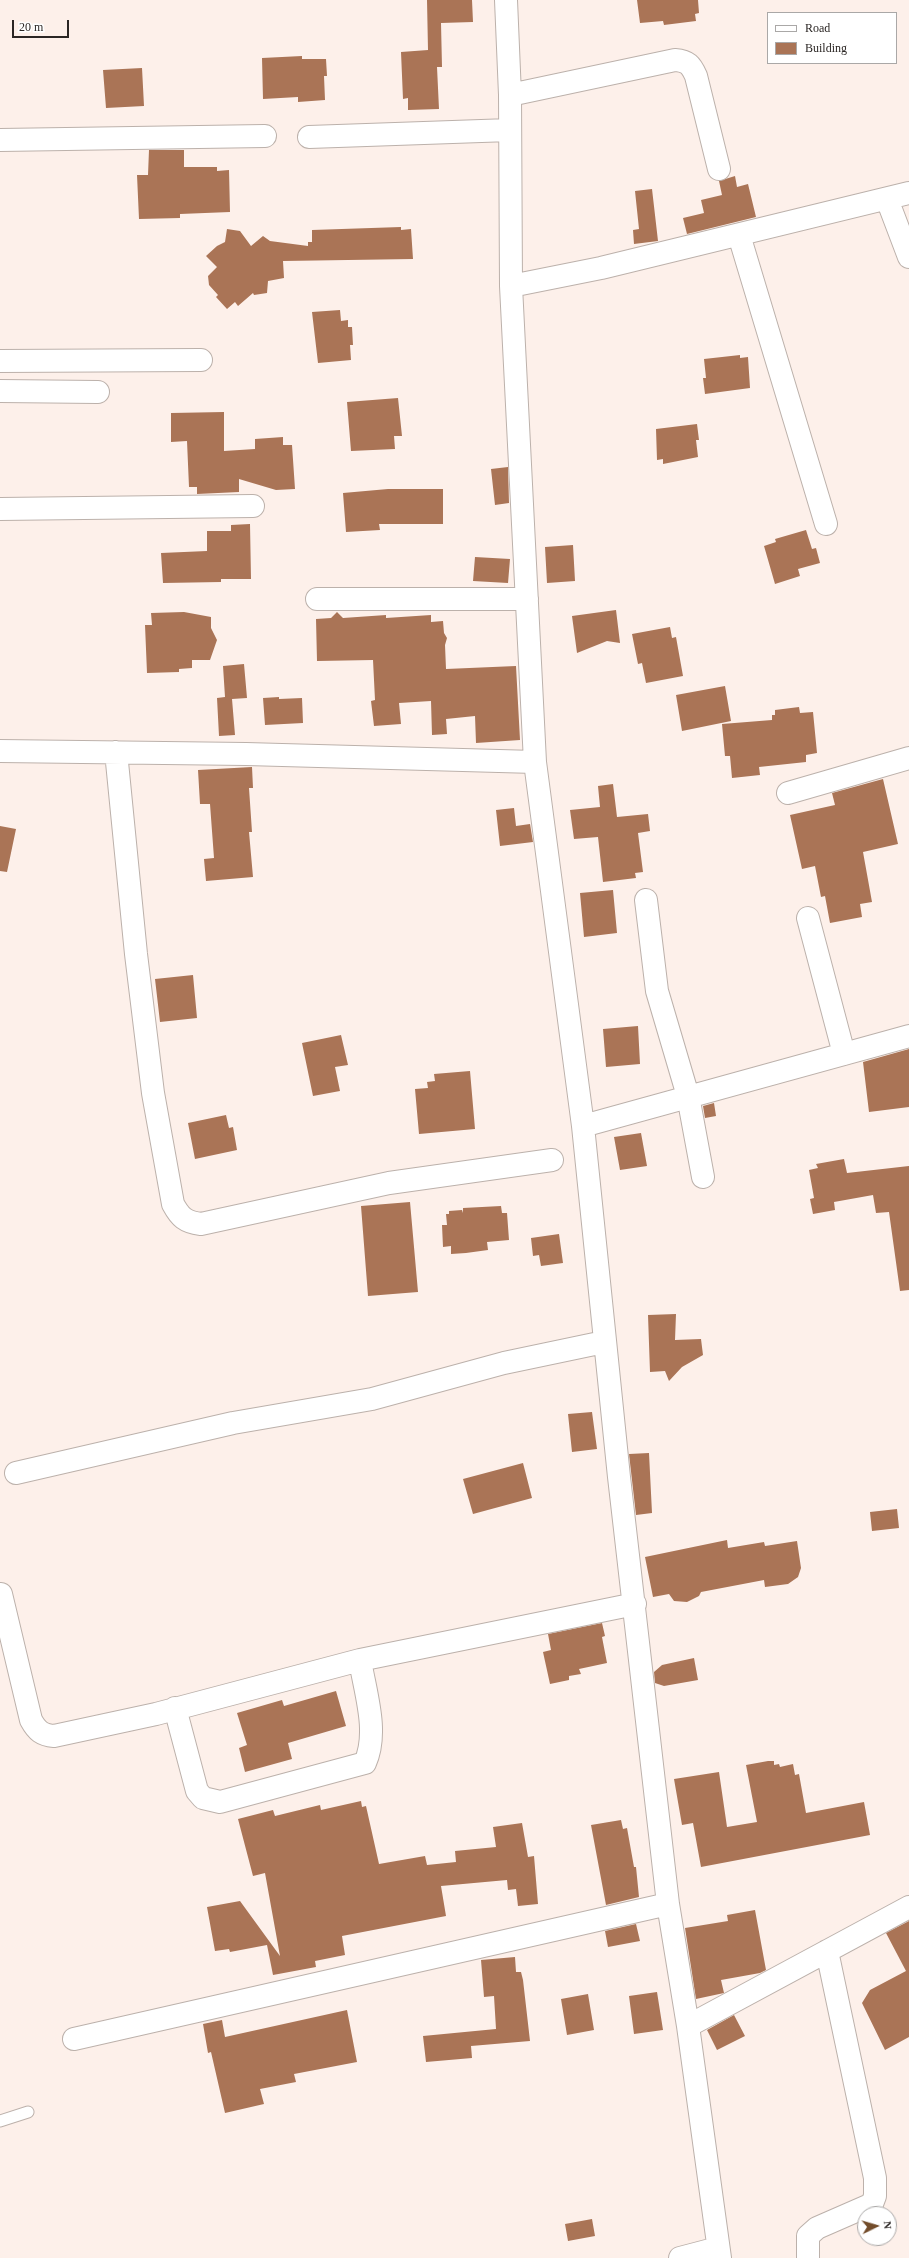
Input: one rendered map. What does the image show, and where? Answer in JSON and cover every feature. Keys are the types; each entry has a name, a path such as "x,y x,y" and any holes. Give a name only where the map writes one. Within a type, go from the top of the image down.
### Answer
{"street":[{"path":"506,0 510,95 511,286 535,762 583,1126 604,1342 668,1904 688,2026 719,2253 680,2258"},
{"path":"510,95 675,60 685,61 691,66 696,76 719,169"},
{"path":"309,137 510,130"},
{"path":"0,140 265,136"},
{"path":"511,286 601,268 909,193"},
{"path":"887,199 909,257"},
{"path":"739,235 826,524"},
{"path":"0,361 201,360"},
{"path":"0,391 98,392"},
{"path":"0,508 253,506"},
{"path":"317,599 527,599"},
{"path":"0,751 116,752 535,762"},
{"path":"116,752 136,954 153,1093 173,1204 180,1216 189,1223 201,1224 389,1183 552,1160"},
{"path":"788,793 909,758"},
{"path":"646,900 657,991 688,1096 703,1177"},
{"path":"808,918 844,1054"},
{"path":"583,1126 909,1036"},
{"path":"16,1473 233,1423 372,1399 504,1363 604,1342"},
{"path":"1,1594 31,1720 37,1730 45,1735 54,1736 175,1708 360,1660 635,1604"},
{"path":"175,1708 197,1791 203,1798 220,1802 365,1763 369,1753 372,1736 360,1660"},
{"path":"74,2039 668,1904"},
{"path":"688,2026 909,1907"},
{"path":"808,2258 808,2236 816,2228 872,2204 875,2196 875,2178 827,1951"}],"lane":[{"path":"0,2121 28,2112"}],"building":[{"path":"427,0 472,0 473,22 441,23 442,67 437,67 439,109 408,110 408,98 403,99 401,52 428,50"},
{"path":"637,0 698,0 699,13 695,14 696,21 664,25 663,21 640,23"},
{"path":"302,56 302,59 326,59 327,76 324,76 325,100 298,102 298,97 263,99 262,58"},
{"path":"142,68 144,106 106,108 103,70"},
{"path":"149,150 184,150 184,167 217,167 217,171 229,170 230,212 180,214 180,218 139,219 137,175 148,175"},
{"path":"735,176 737,187 748,184 756,217 687,234 683,218 704,213 701,200 722,195 719,181"},
{"path":"652,189 658,241 634,244 633,230 639,229 635,191"},
{"path":"401,227 401,230 411,229 413,259 283,261 284,278 268,281 267,293 254,295 253,293 238,306 235,302 227,309 216,297 218,295 209,285 208,276 217,267 206,256 217,246 225,242 227,229 240,231 251,246 263,236 270,241 308,246 308,242 312,242 312,230"},
{"path":"340,310 341,321 348,320 348,327 352,327 353,345 350,345 351,360 318,363 312,312"},
{"path":"740,355 740,358 748,357 750,388 705,394 703,378 706,378 704,359"},
{"path":"398,398 402,436 394,436 395,449 351,451 347,402"},
{"path":"224,412 224,451 255,449 255,439 283,437 283,445 292,445 295,489 276,490 239,479 239,492 197,494 197,487 189,487 187,441 171,442 171,413"},
{"path":"697,424 699,440 696,440 698,457 663,464 663,459 657,460 656,429"},
{"path":"508,467 509,503 495,505 491,469"},
{"path":"388,489 443,489 443,524 379,524 380,530 346,532 343,493"},
{"path":"250,524 251,579 221,579 221,582 163,583 161,553 207,551 207,531 231,531 231,525"},
{"path":"806,530 812,549 816,548 820,563 798,569 800,576 775,584 764,546 776,542 775,539"},
{"path":"573,545 575,581 547,583 545,547"},
{"path":"475,557 510,559 508,583 473,581"},
{"path":"616,610 620,643 607,641 577,653 572,616"},
{"path":"184,612 211,617 211,628 217,640 210,660 192,660 192,668 179,669 179,672 147,673 145,625 152,625 151,613"},
{"path":"337,612 343,618 386,615 386,618 431,615 431,622 443,621 444,633 447,638 445,645 446,669 516,666 520,740 476,743 475,716 446,719 447,734 432,735 431,701 399,703 401,724 374,726 371,701 375,700 373,660 317,661 316,619 331,618"},
{"path":"670,627 672,638 676,637 683,676 646,683 642,663 638,664 632,634"},
{"path":"244,664 247,698 232,699 235,735 219,736 217,698 225,697 223,666"},
{"path":"725,686 731,721 682,731 676,695"},
{"path":"279,697 279,699 302,698 303,723 265,725 263,698"},
{"path":"799,707 800,713 813,712 817,753 806,755 806,762 759,767 760,775 732,778 730,756 725,756 722,724 772,720 772,715 775,715 775,710"},
{"path":"252,767 253,788 249,788 252,832 249,832 253,877 206,881 204,859 214,858 210,804 200,804 198,770"},
{"path":"883,779 898,844 863,852 872,902 860,904 862,917 830,923 825,896 821,897 815,866 802,869 790,815 835,805 832,793"},
{"path":"613,784 617,817 648,814 650,831 638,833 643,872 635,873 636,878 603,882 598,837 574,839 570,810 600,807 598,786"},
{"path":"514,808 516,826 530,824 533,842 500,846 496,810"},
{"path":"0,826 16,829 7,872 0,871"},
{"path":"613,890 617,933 584,937 580,893"},
{"path":"193,975 197,1018 160,1022 155,979"},
{"path":"638,1026 640,1064 606,1067 603,1029"},
{"path":"341,1035 348,1065 335,1067 340,1091 313,1096 302,1043"},
{"path":"909,1049 909,1107 869,1112 863,1062"},
{"path":"470,1071 475,1129 419,1134 415,1089 428,1088 427,1082 435,1081 434,1074"},
{"path":"714,1103 716,1116 705,1118 703,1106"},
{"path":"226,1115 229,1128 233,1127 237,1150 195,1159 188,1123"},
{"path":"641,1133 647,1166 620,1170 614,1137"},
{"path":"844,1159 847,1173 909,1166 909,1290 900,1291 889,1212 876,1213 873,1195 834,1202 835,1210 813,1214 810,1199 814,1198 809,1170 818,1168 816,1164"},
{"path":"410,1202 418,1292 368,1296 361,1206"},
{"path":"501,1206 502,1213 507,1213 509,1240 487,1242 488,1250 466,1253 451,1254 451,1246 443,1247 442,1225 447,1225 446,1214 449,1214 449,1211 462,1210 463,1213 463,1208"},
{"path":"559,1234 563,1263 541,1266 539,1255 533,1256 531,1238"},
{"path":"676,1314 675,1340 701,1339 703,1355 682,1367 669,1381 665,1371 650,1372 648,1315"},
{"path":"592,1412 597,1449 572,1452 568,1414"},
{"path":"649,1453 652,1513 636,1515 629,1454"},
{"path":"523,1463 532,1498 473,1514 463,1479"},
{"path":"897,1509 899,1528 872,1531 870,1512"},
{"path":"727,1540 728,1548 764,1542 765,1546 797,1541 801,1568 798,1577 788,1584 765,1587 764,1580 701,1592 699,1596 687,1602 674,1601 669,1594 653,1597 645,1557"},
{"path":"602,1623 605,1636 602,1637 607,1663 579,1669 581,1674 569,1676 569,1680 550,1684 543,1652 551,1650 548,1634"},
{"path":"694,1658 698,1680 664,1686 655,1683 654,1672 662,1665"},
{"path":"336,1691 346,1726 288,1743 292,1759 245,1772 239,1748 247,1745 237,1713 282,1700 284,1706"},
{"path":"774,1761 774,1765 779,1764 780,1767 793,1764 795,1775 799,1774 806,1813 864,1802 870,1835 701,1867 693,1823 682,1825 674,1779 719,1772 727,1827 757,1822 746,1765"},
{"path":"361,1801 362,1807 366,1806 379,1864 425,1856 427,1865 456,1862 455,1851 496,1847 493,1827 522,1823 528,1857 534,1856 538,1904 518,1906 516,1889 508,1890 507,1880 441,1886 446,1916 342,1936 345,1955 315,1961 316,1967 273,1975 267,1945 230,1952 229,1949 215,1951 207,1907 240,1901 280,1956 265,1873 253,1876 238,1819 273,1810 275,1816 320,1805 321,1810"},
{"path":"621,1820 623,1829 627,1828 634,1867 636,1867 639,1897 606,1905 591,1825"},
{"path":"755,1910 766,1970 760,1973 721,1980 724,1993 696,1999 685,1928 728,1921 727,1915"},
{"path":"909,1921 909,2037 885,2050 862,2003 870,1990 906,1971 886,1933"},
{"path":"636,1924 640,1941 608,1947 605,1931"},
{"path":"515,1957 516,1972 521,1972 523,1980 530,2041 471,2046 472,2058 426,2062 423,2036 496,2029 494,1996 484,1997 481,1960"},
{"path":"657,1992 663,2030 634,2034 629,1996"},
{"path":"588,1994 594,2030 567,2035 561,1999"},
{"path":"347,2010 357,2062 294,2074 296,2082 260,2089 264,2104 225,2113 211,2052 208,2053 203,2024 222,2020 225,2037"},
{"path":"734,2015 745,2036 717,2050 707,2030"},
{"path":"592,2219 595,2236 568,2241 565,2224"}]}
